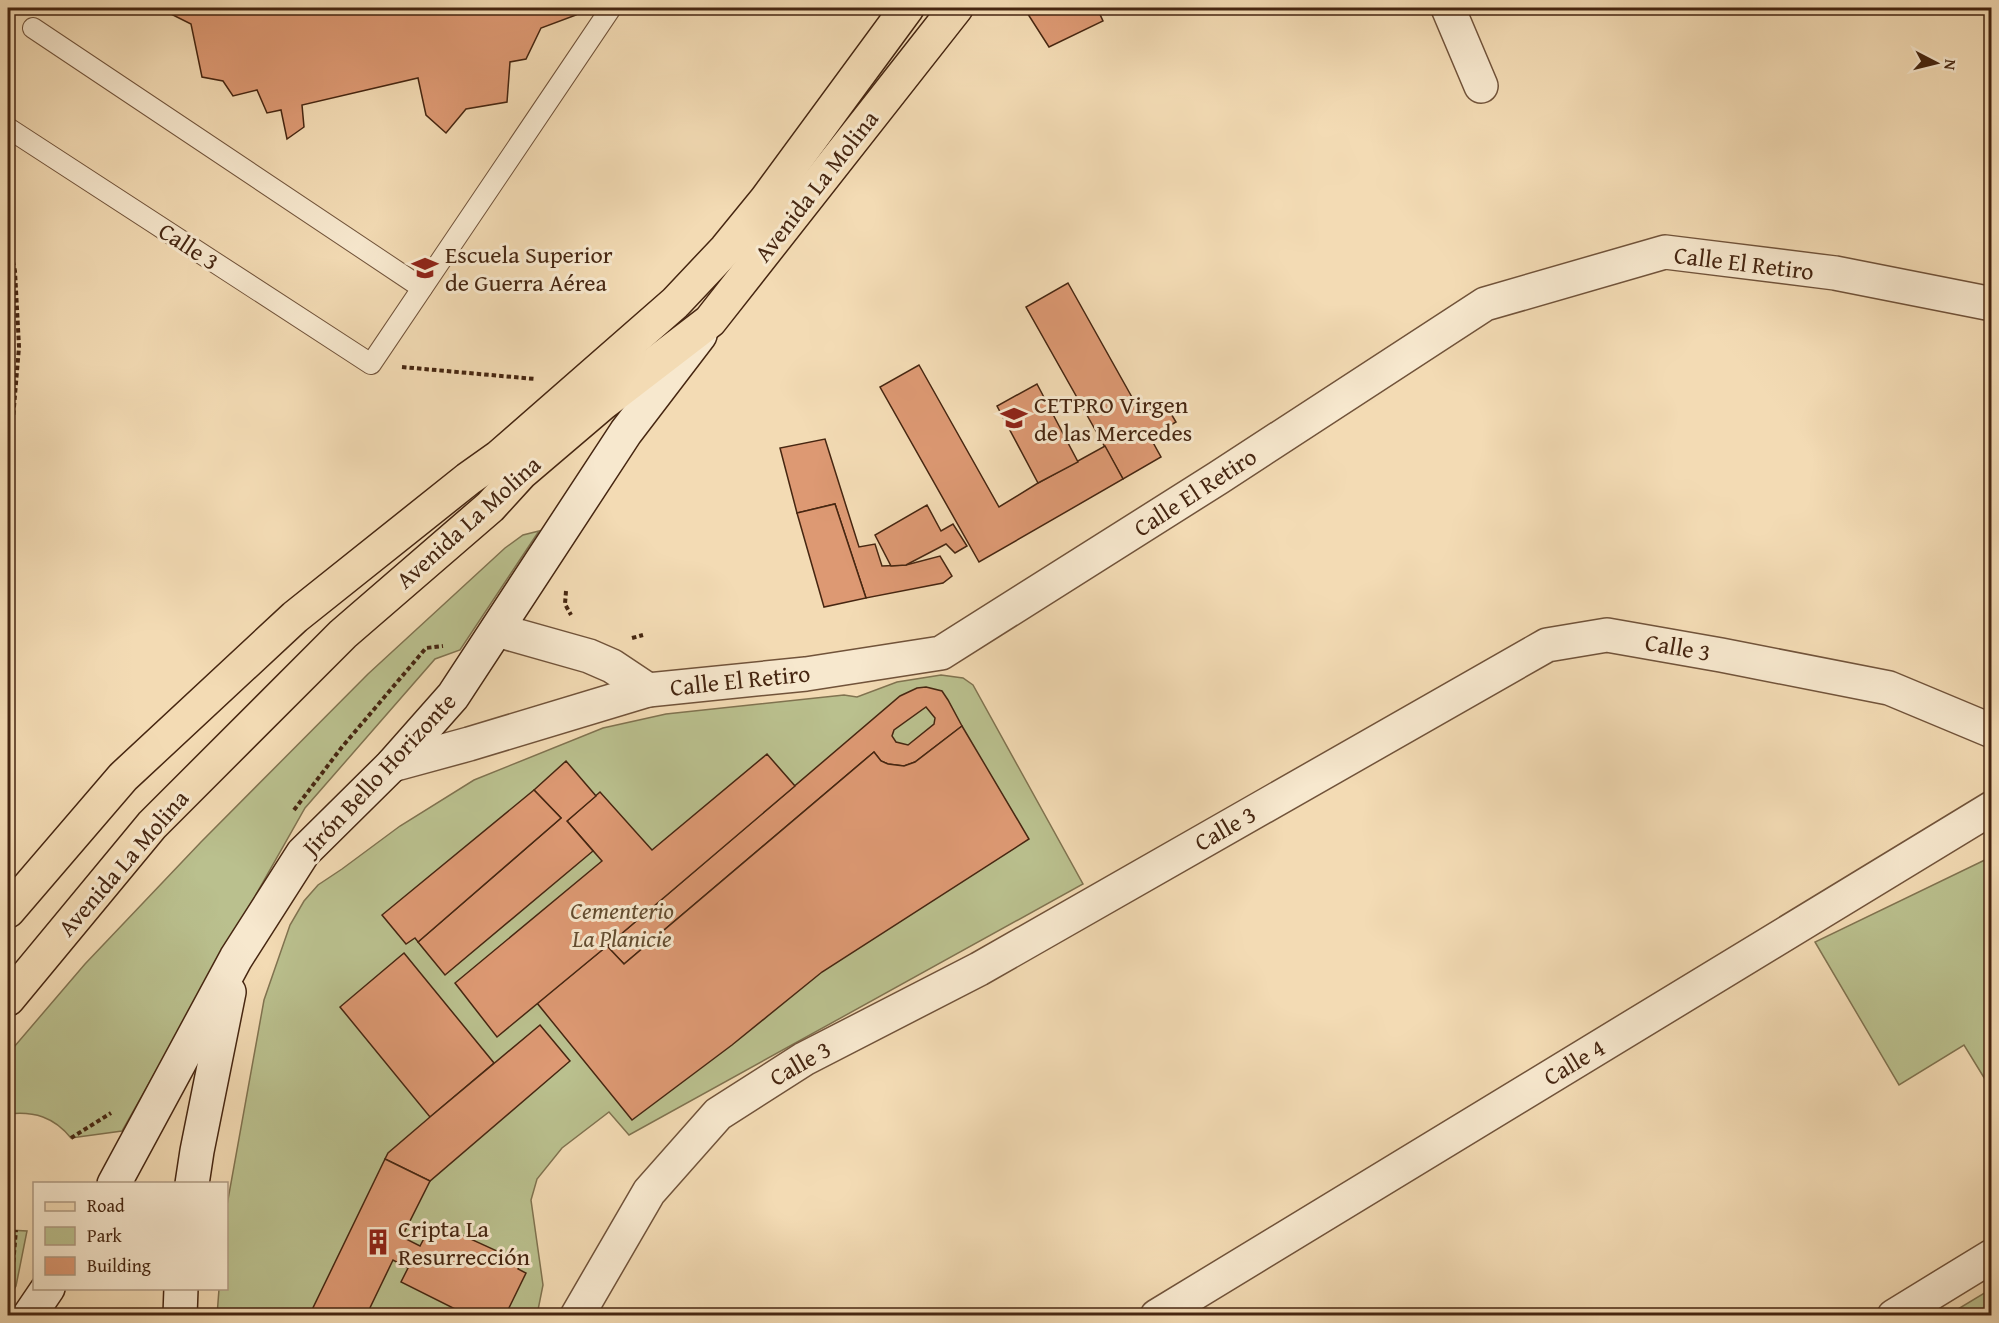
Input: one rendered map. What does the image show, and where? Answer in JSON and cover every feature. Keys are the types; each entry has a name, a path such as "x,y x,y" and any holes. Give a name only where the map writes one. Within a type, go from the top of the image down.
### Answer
{"main road":[{"name":"Avenida La Molina","path":"8,911 123,777 295,617 468,478 499,457 675,303 726,249 766,200 907,8"},
{"name":"Avenida La Molina","path":"8,999 152,825 343,634 490,507 521,473 603,404 710,321 956,8"},
{"path":"710,321 729,267 860,91 867,62"}],"street":[{"path":"1448,8 1482,86"},
{"name":"Calle El Retiro","path":"392,765 648,690 806,674 941,653 1218,478 1485,304 1519,294 1665,252 1835,273 1992,304"},
{"name":"Jirón Bello Horizonte","path":"115,1182 236,958 303,853 392,765 453,696 626,432 710,321"},
{"path":"497,630 589,656 612,666 648,690"},
{"name":"Calle 3","path":"577,1316 649,1192 718,1114 804,1059 979,969 1547,645 1607,635 1721,655 1889,688 1992,731"},
{"name":"Calle 4","path":"1157,1316 1992,808"},
{"path":"192,1182 236,958"},
{"path":"1894,1316 1992,1256"},
{"path":"29,1316 47,1290"}],"lane":[{"path":"371,364 611,8"},
{"path":"33,27 422,288"},
{"name":"Calle 3","path":"8,128 371,364"}],"path":[{"path":"8,239 15,271 19,347 8,479"},
{"path":"371,364 543,379"},
{"path":"566,582 565,604 575,624"},
{"path":"625,640 643,636"},
{"path":"12,1285 16,1230"}],"green space":[{"path":"539,531 460,650 435,659 305,808 122,1131 71,1138 58,1125 43,1117 8,1114 8,1054 85,964 201,842 368,674 505,548 523,535"},
{"name":"Cementerio La Planicie","path":"941,675 963,678 973,685 1083,884 629,1135 609,1112 562,1148 537,1179 531,1200 543,1285 537,1315 217,1316 219,1290 228,1290 228,1199 264,1000 290,925 304,901 318,885 400,826 474,780 603,728 666,714 844,695 857,697 897,682"},
{"path":"1991,857 1991,1089 1964,1045 1899,1085 1815,942"},
{"path":"8,1230 27,1231 16,1286 8,1299"},
{"path":"1991,1289 1991,1315 1948,1315"}],"building":[{"path":"159,8 575,8 576,15 541,28 526,59 510,62 507,102 466,109 446,133 426,115 418,78 302,105 304,127 287,139 281,110 267,113 257,90 233,96 223,81 202,77 191,24"},
{"path":"1024,8 1097,8 1103,21 1049,47"},
{"path":"1068,283 1142,415 1164,402 1176,422 1150,437 1161,457 1123,479 1026,307"},
{"path":"919,365 999,507 1105,446 1123,479 979,562 880,387"},
{"path":"1037,384 1078,462 1038,483 997,406"},
{"path":"825,439 859,547 875,544 882,566 906,565 940,556 952,576 943,583 866,598 835,504 797,513 780,448"},
{"path":"835,504 866,598 824,607 797,513"},
{"path":"927,505 941,531 953,524 967,546 955,553 946,544 906,565 891,566 875,535"},
{"path":"926,687 942,691 962,726 915,762 904,766 881,761 874,752 624,964 607,946 900,696 917,688","holes":["926,707 935,718 934,724 908,745 896,742 892,736 894,730"]},
{"path":"962,726 1029,839 822,972 732,1045 632,1120 537,1003 607,946 624,964 874,752 881,761 904,766 915,762"},
{"path":"767,754 795,786 497,1037 455,983 602,861 567,821 600,792 652,850"},
{"path":"566,761 596,796 567,821 593,851 445,975 418,942 561,818 534,790"},
{"path":"534,790 561,818 418,942 415,938 406,944 382,915"},
{"path":"404,953 494,1063 430,1117 340,1007"},
{"path":"540,1025 570,1061 430,1181 385,1159 388,1153"},
{"name":"Cripta La Resurrección","path":"385,1159 430,1181 402,1237 420,1246 429,1229 436,1233 440,1225 521,1262 518,1269 526,1273 505,1316 469,1316 401,1282 408,1268 393,1260 366,1316 309,1316"}],"place":[{"name":"Escuela Superior de Guerra Aérea","path":"425,268"},
{"name":"CETPRO Virgen de las Mercedes","path":"1014,418"},
{"name":"Cripta La Resurrección","path":"378,1242"}]}
